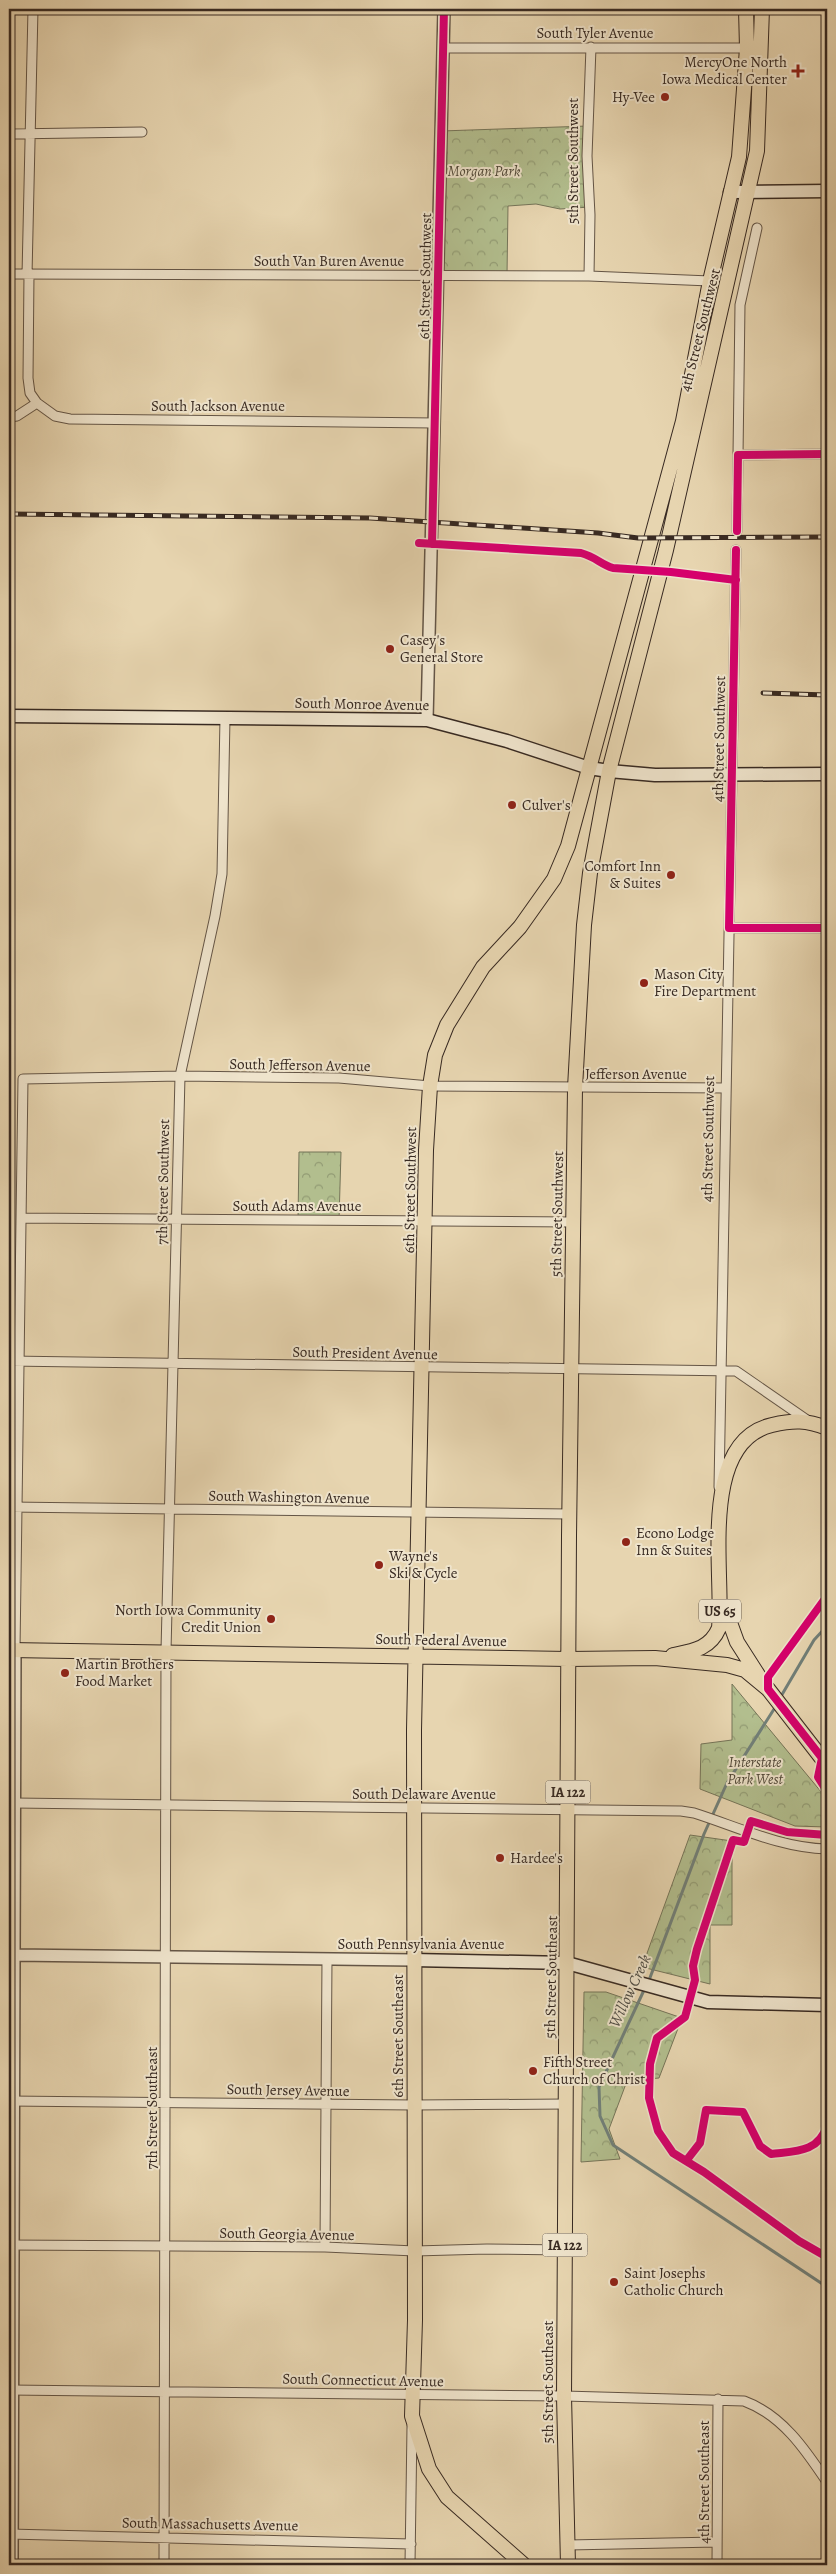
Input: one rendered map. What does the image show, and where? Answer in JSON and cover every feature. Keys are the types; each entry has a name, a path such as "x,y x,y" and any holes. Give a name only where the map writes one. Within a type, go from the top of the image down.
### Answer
{"main road":[{"name":"4th Street Southwest","path":"589,768 683,421 710,280 741,136 747,48 746,9"},
{"name":"4th Street Southwest","path":"609,771 666,550 757,151 760,118 762,9"},
{"path":"730,192 827,191"},
{"name":"South Monroe Avenue","path":"9,716 428,720 507,741 589,768 609,771 655,775 827,774"},
{"name":"6th Street Southwest","path":"414,1656 426,1220 426,1150 430,1086 438,1047 447,1024 463,997 483,968 520,927 554,879 568,846 589,768"},
{"name":"5th Street Southwest","path":"568,1659 572,1222 576,1088 584,925 590,873 609,771"},
{"path":"807,1420 827,1428"},
{"name":"US 65","path":"655,1658 701,1649 715,1636 720,1620 718,1520 727,1466 738,1448 752,1433 767,1426 807,1420"},
{"path":"719,1590 737,1642 768,1688"},
{"name":"South Federal Avenue","path":"12,1650 568,1659 655,1658 727,1665 745,1670 768,1688 825,1761"},
{"name":"6th Street Southeast","path":"414,1656 413,1960 415,2251 412,2416 429,2469 447,2497 524,2565"},
{"name":"5th Street Southeast","path":"568,1659 564,2396 565,2519 568,2565"},
{"name":"South Pennsylvania Avenue","path":"413,1960 567,1963 708,2002 827,2005"}],"street":[{"path":"9,417 17,416 37,403 30,393 28,378 33,9"},
{"name":"6th Street Southwest","path":"428,720 444,9"},
{"name":"5th Street Southwest","path":"589,276 590,215 587,156 591,47"},
{"name":"South Tyler Avenue","path":"443,48 747,48"},
{"path":"9,134 142,132"},
{"path":"737,531 740,305 757,228"},
{"name":"South Van Buren Avenue","path":"9,274 589,276 710,280"},
{"name":"South Jackson Avenue","path":"37,403 55,416 70,419 435,423"},
{"path":"738,455 827,454"},
{"name":"4th Street Southwest","path":"718,1520 736,550"},
{"name":"7th Street Southwest","path":"166,1651 180,1076 215,916 222,874 225,718"},
{"path":"729,928 827,928"},
{"name":"South Jefferson Avenue","path":"21,1218 23,1079 180,1076 339,1078 430,1086 576,1088"},
{"name":"Jefferson Avenue","path":"576,1088 726,1088"},
{"path":"12,2565 10,2534 11,1955 14,1803 12,1650 13,1507 19,1361 21,1218"},
{"name":"South Adams Avenue","path":"21,1218 572,1222"},
{"name":"South President Avenue","path":"9,1361 720,1371"},
{"path":"720,1371 736,1371 807,1420"},
{"name":"South Washington Avenue","path":"13,1507 569,1514"},
{"name":"7th Street Southeast","path":"164,2565 166,1651"},
{"name":"South Delaware Avenue","path":"14,1803 568,1808 694,1813 783,1843 807,1849 827,1850"},
{"name":"South Pennsylvania Avenue","path":"11,1955 413,1960"},
{"path":"326,2247 327,1959"},
{"name":"South Jersey Avenue","path":"11,2101 414,2105 566,2104"},
{"name":"South Georgia Avenue","path":"11,2245 326,2247 415,2251 487,2249 565,2250"},
{"name":"South Connecticut Avenue","path":"11,2390 564,2396 744,2401 762,2408 778,2420 811,2457 827,2482"},
{"name":"4th Street Southeast","path":"717,2565 718,2399"},
{"name":"6th Street Southeast","path":"410,2565 412,2416"},
{"name":"South Massachusetts Avenue","path":"10,2534 164,2536 410,2544"},
{"path":"568,2545 717,2542"}],"green space":[{"name":"Morgan Park","path":"588,126 590,207 560,209 536,204 508,206 507,275 439,276 441,131"},
{"path":"299,1152 341,1152 339,1220 298,1220"},
{"name":"Interstate Park West","path":"732,1684 827,1799 827,1827 795,1826 700,1789 701,1744 732,1740"},
{"path":"690,1835 732,1841 732,1925 710,1925 710,1984 642,1967"},
{"path":"584,1992 606,1992 682,2018 659,2078 627,2081 609,2129 620,2159 581,2162"}],"waterway":[{"name":"Willow Creek","path":"780,1698 814,1640 827,1626"},
{"name":"Willow Creek","path":"648,1983 704,1834 727,1783 776,1706"},
{"name":"Willow Creek","path":"645,1988 599,2087 600,2116 613,2145 827,2287"}],"railway":[{"path":"9,514 370,518 598,533 638,538 827,537"},
{"path":"763,693 827,695"}],"cycle path":[{"path":"432,544 444,9"},
{"path":"737,531 738,455 827,454"},
{"path":"419,543 581,553 613,568 671,572 736,580"},
{"path":"736,550 729,928 827,928"},
{"path":"827,1596 768,1677 768,1689 822,1758 818,1777 827,1791"},
{"path":"827,1835 787,1832 751,1821 744,1842 733,1840 697,1949 693,1966 695,1980 685,2017 657,2038 650,2064 649,2098 658,2131 673,2153 704,2172 799,2241 827,2257"},
{"path":"686,2161 700,2143 706,2110 743,2112 760,2146 771,2154 797,2151 812,2146 823,2135 827,2126"}],"place":[{"name":"MercyOne North Iowa Medical Center","path":"798,71"},
{"name":"Hy-Vee","path":"665,97"},
{"name":"Casey's General Store","path":"390,649"},
{"name":"Culver's","path":"512,805"},
{"name":"Comfort Inn & Suites","path":"671,875"},
{"name":"Mason City Fire Department","path":"644,983"},
{"name":"Econo Lodge Inn & Suites","path":"626,1542"},
{"name":"Wayne's Ski & Cycle","path":"379,1565"},
{"name":"North Iowa Community Credit Union","path":"271,1619"},
{"name":"Martin Brothers Food Market","path":"65,1673"},
{"name":"Hardee's","path":"500,1858"},
{"name":"Fifth Street Church of Christ","path":"533,2071"},
{"name":"Saint Josephs Catholic Church","path":"614,2282"}]}
